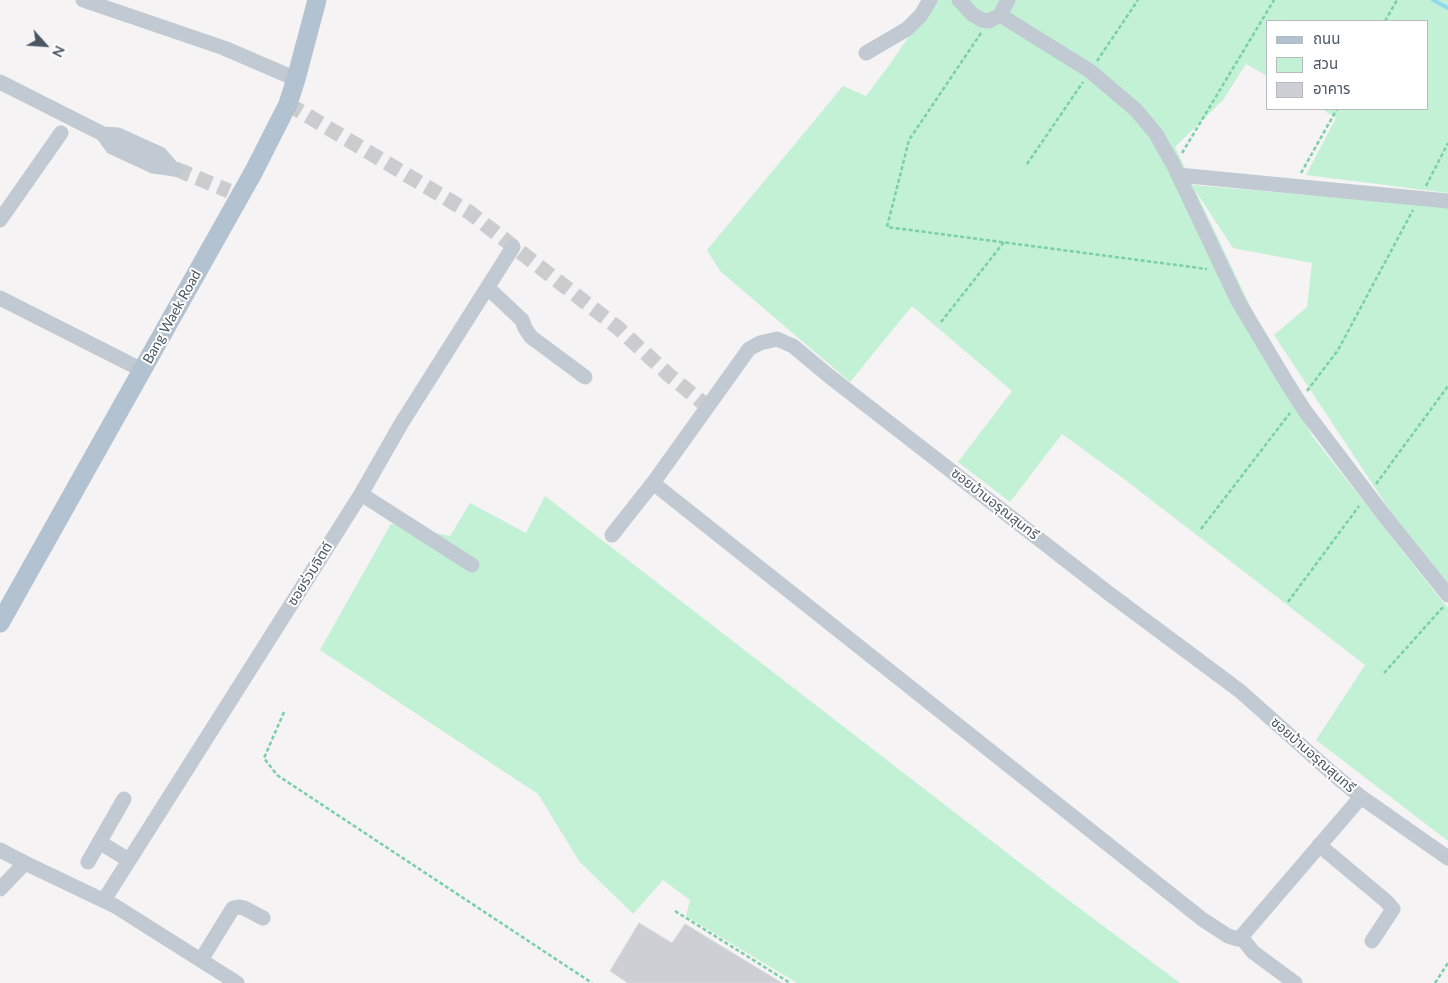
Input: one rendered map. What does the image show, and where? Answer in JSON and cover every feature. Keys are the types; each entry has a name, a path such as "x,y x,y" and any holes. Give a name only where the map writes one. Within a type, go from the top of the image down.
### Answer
{"main road":[{"name":"Bang Waek Road","path":"0,623 142,370 234,193 288,104 317,0"}],"street":[{"path":"83,0 224,48 296,79"},
{"path":"866,53 907,29 921,15 930,0"},
{"path":"959,0 972,14 982,20 994,18 1088,70 1112,88 1136,110 1156,134 1176,171 1238,301 1298,401 1383,514 1448,595"},
{"path":"994,18 1008,0"},
{"path":"0,82 103,134 118,135 160,154 174,168"},
{"path":"0,220 61,133"},
{"path":"1176,171 1294,186 1448,201"},
{"name":"ซอยร่วมจิตต์","path":"104,900 361,494 401,424 513,247"},
{"path":"488,288 522,320 531,337 585,377"},
{"path":"0,298 142,370"},
{"name":"ซอยบ้านอรุณสุนทรี","path":"612,535 653,483 750,349 760,343 777,340 793,346 1107,592 1240,691 1332,774 1361,797 1448,858"},
{"path":"653,483 1202,919 1228,936 1238,939 1241,937 1253,952 1295,983"},
{"path":"361,494 472,565"},
{"name":"ซอยบ้านอรุณสุนทรี","path":"1241,937 1361,797"},
{"path":"88,862 124,799"},
{"path":"99,842 129,860"},
{"path":"1319,845 1386,900 1392,909 1372,941"},
{"path":"0,850 25,864 104,900 237,983"},
{"path":"0,889 25,864"},
{"path":"201,960 233,908 244,908 263,918"}],"path":[{"path":"1176,171 1274,0"},
{"path":"1386,20 1397,0"},
{"path":"994,18 909,140 887,227 1223,271"},
{"path":"1294,186 1336,110"},
{"path":"1201,529 1338,350 1448,143"},
{"path":"941,322 1004,242"},
{"path":"1384,674 1448,602"},
{"path":"284,712 264,758 277,775 592,983"},
{"path":"675,911 790,983"},
{"path":"1435,983 1448,963"}],"green space":[{"path":"934,0 1448,0 1448,193 1306,175 1336,118 1324,110 1428,110 1428,20 1266,20 1266,75 1246,64 1223,100 1175,147 1193,185 1448,207 1448,583 1391,512 1274,335 1307,307 1312,263 1233,248 1195,190 1312,436 1448,607 1448,841 1316,740 1365,665 1124,479 1062,434 1010,502 958,462 1012,391 912,306 850,382 720,271 707,250 843,86 866,96"},
{"path":"545,496 1059,893 1180,983 797,983 686,916 690,900 663,880 633,914 579,861 538,794 320,650 391,524 450,536 470,503 526,533"}],"building":[{"path":"639,923 672,943 685,924 782,983 628,983 610,971"}],"waterway":[{"path":"1433,0 1448,8"}],"tunnel":[{"path":"288,104 469,212 617,327 670,376 708,407"},
{"path":"176,169 229,191"}]}
